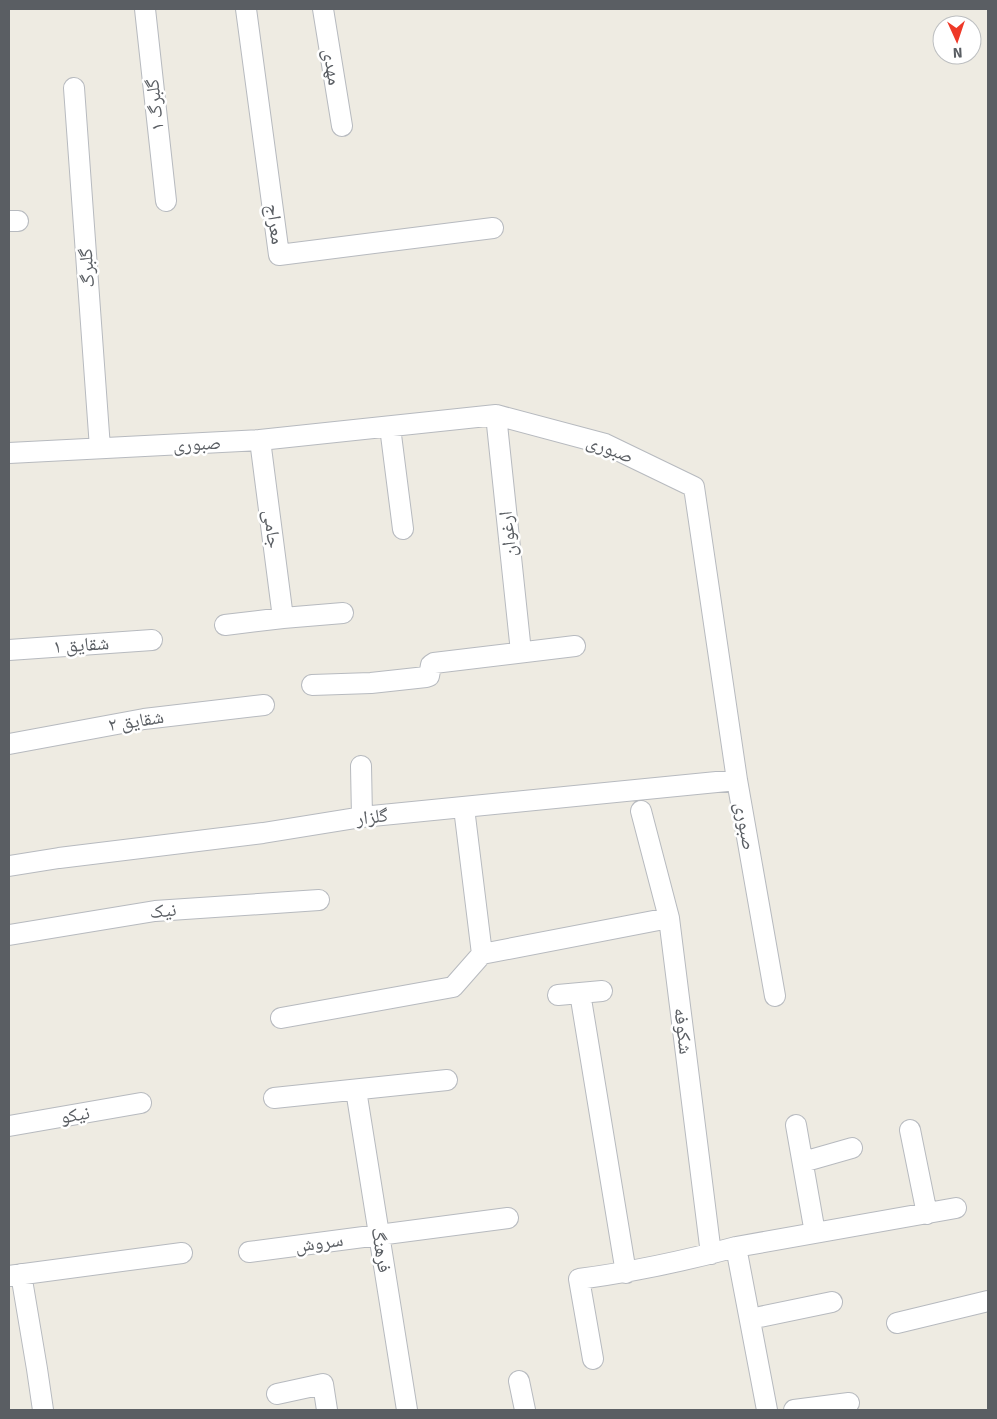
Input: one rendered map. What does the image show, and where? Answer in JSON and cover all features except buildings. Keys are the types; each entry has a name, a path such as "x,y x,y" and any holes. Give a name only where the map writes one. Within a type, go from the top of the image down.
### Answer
{"street":[{"name":"گلبرگ ۱","path":"145,9 166,201"},
{"name":"معراج","path":"246,9 279,255 493,228"},
{"name":"مهدی","path":"323,9 342,126"},
{"name":"گلبرگ","path":"74,88 100,448"},
{"name":"صبوری","path":"9,453 260,440 496,415 605,444 694,487 737,780 775,996"},
{"name":"ارغوان","path":"496,415 521,652"},
{"path":"390,427 403,529"},
{"name":"جامی","path":"260,440 283,618"},
{"path":"225,625 343,613"},
{"name":"شقایق ۱","path":"9,650 152,640"},
{"path":"312,685 371,683 426,677 429,676 434,663 575,646"},
{"name":"شقایق ۲","path":"9,744 144,719 264,705"},
{"path":"361,766 362,817"},
{"name":"گلزار","path":"9,866 263,833 362,817 737,780"},
{"path":"464,808 482,954"},
{"name":"شکوفه","path":"641,811 669,918 711,1254"},
{"name":"نیک","path":"9,934 155,911 319,900"},
{"path":"281,1018 453,987 482,954 669,918"},
{"path":"558,994 602,991"},
{"path":"580,993 626,1272"},
{"path":"274,1098 447,1080"},
{"name":"فرهنگ","path":"356,1090 406,1410"},
{"name":"نیکو","path":"9,1126 141,1103"},
{"path":"796,1125 815,1234"},
{"path":"910,1130 927,1214"},
{"path":"803,1162 852,1148"},
{"path":"593,1359 579,1279 626,1272 736,1248 956,1208"},
{"name":"سروش","path":"249,1252 508,1218"},
{"path":"736,1248 768,1410"},
{"path":"43,1410 37,1369 15,1275 182,1254"},
{"path":"897,1323 988,1301"},
{"path":"750,1320 832,1302"},
{"path":"519,1380 525,1410"},
{"path":"277,1394 323,1384 327,1410"},
{"path":"794,1410 849,1403"}]}
